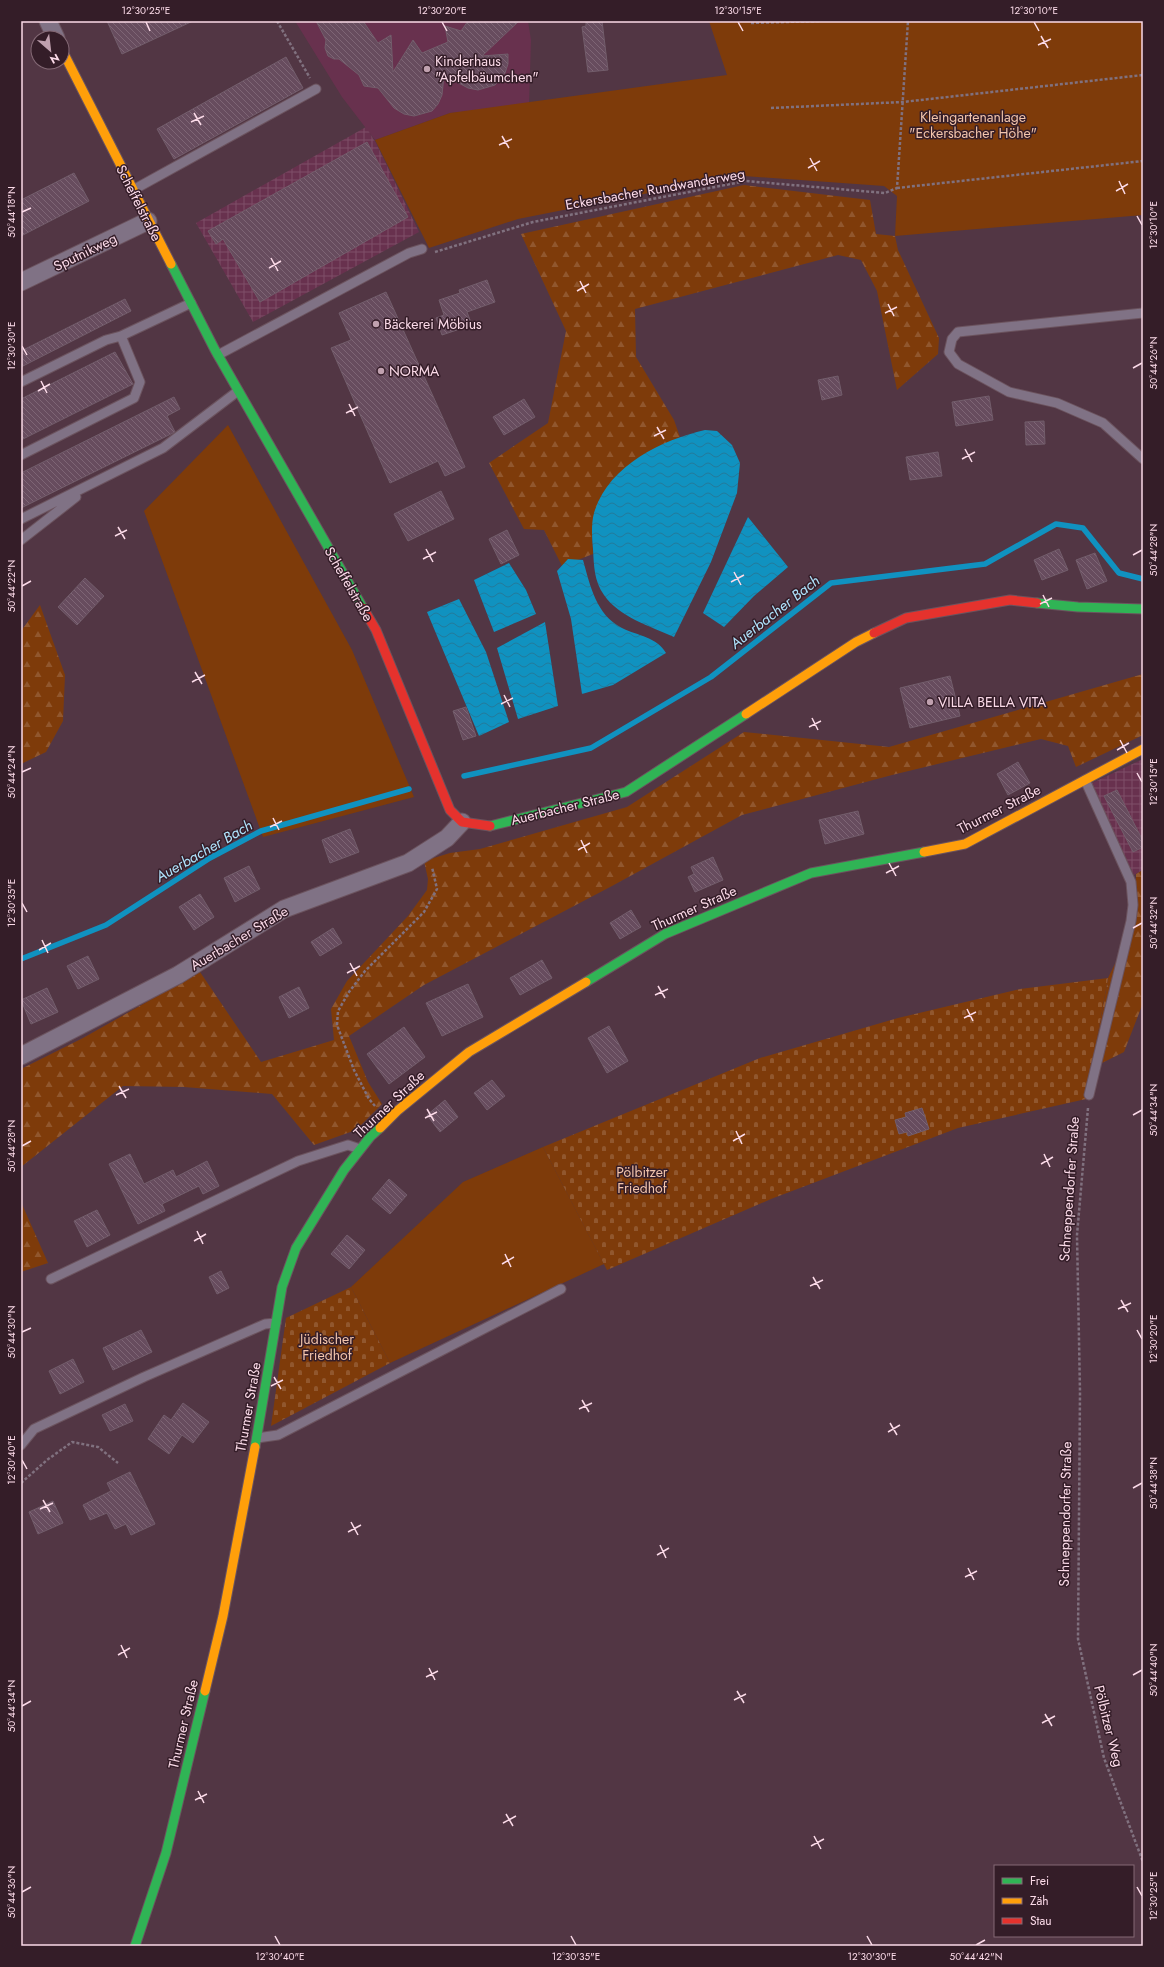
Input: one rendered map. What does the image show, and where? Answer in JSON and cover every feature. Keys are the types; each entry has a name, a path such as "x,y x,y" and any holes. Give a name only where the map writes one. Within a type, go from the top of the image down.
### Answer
{"street":[{"name":"Scheffelstraße","path":"70,66 148,221 218,355 376,630 450,810 462,822"},
{"name":"Sputnikweg","path":"21,282 148,221"},
{"name":"Auerbacher Straße","path":"21,1056 178,975 284,909 386,873 408,863 429,851 447,838 462,822 492,826 626,792 856,642 906,618 1010,600 1078,607 1143,609"},
{"name":"Thurmer Straße","path":"135,1946 166,1853 223,1616 257,1438 282,1287 296,1248 344,1170 370,1137 469,1052 665,934 811,873 965,844 1143,749"}],"lane":[{"path":"133,190 316,88"},
{"path":"218,355 409,253 422,249"},
{"path":"21,382 106,340 121,336 191,303"},
{"path":"1143,313 958,332 952,339 949,352 958,364 1009,392 1057,403 1103,422 1143,459"},
{"path":"21,455 134,398 140,382 121,336"},
{"path":"21,519 163,448 238,391"},
{"path":"21,540 97,482"},
{"path":"1085,780 1131,882 1133,905 1131,921 1090,1095"},
{"path":"51,1279 298,1161 348,1145 360,1149"},
{"path":"257,1438 278,1434 561,1289"},
{"path":"21,1445 34,1429 75,1409 265,1324 276,1323"}],"path":[{"path":"277,21 316,88"},
{"path":"751,23 820,21"},
{"path":"898,188 908,21"},
{"path":"771,108 903,102 1143,75"},
{"name":"Eckersbacher Rundwanderweg","path":"422,249 431,253 533,222 746,181 885,193 898,188 1143,161"},
{"path":"387,1121 369,1099 354,1070 337,1025 338,1011 349,992 365,971 424,912 437,889 429,851"},
{"name":"Schneppendorfer Straße","path":"1078,1639 1080,1392 1077,1234 1090,1095"},
{"path":"21,1483 47,1460 72,1442 98,1446 118,1463"},
{"name":"Pölbitzer Weg","path":"1078,1639 1104,1758 1143,1862"}],"shaded area":[{"name":"Kinderhaus \"Apfelbäumchen\"","path":"295,21 528,21 531,40 529,106 450,113 375,140 342,97"},
{"path":"366,127 376,143 419,232 253,322 196,223"},
{"path":"1143,759 1143,870 1134,875 1090,784"}],"green space":[{"name":"Kleingartenanlage \"Eckersbacher Höhe\"","path":"709,21 1143,21 1143,215 895,236 897,196 884,186 744,176 709,181 518,219 429,248 375,140 450,113 727,75"},
{"path":"744,185 870,200 876,234 895,236 898,250 939,338 938,354 897,390 877,291 861,260 838,255 635,309 636,357 674,420 680,437 645,454 592,538 593,554 562,566 544,530 524,529 489,463 548,423 566,331 521,234"},
{"path":"228,425 352,650 414,797 263,837 144,511"},
{"path":"40,605 65,675 63,721 46,752 21,764 21,631"},
{"path":"1143,674 1143,735 1076,767 1068,746 1041,739 892,775 742,815 612,886 424,985 349,1036 368,1082 382,1104 356,1130 314,1145 272,1094 184,1087 123,1086 21,1167 21,1069 83,1038 200,972 261,1062 334,1040 331,1009 347,981 408,916 427,890 428,879 424,861 450,853 480,849 627,807 744,732 889,747"},
{"path":"1143,870 1143,1003 1124,1052 1092,1068 1108,978 1136,921 1136,874"},
{"name":"Pölbitzer Friedhof","path":"1108,978 1086,1099 958,1128 771,1199 607,1270 543,1147 760,1058 898,1018 1020,989"},
{"path":"543,1147 604,1264 390,1363 351,1287 463,1182"},
{"path":"21,1202 48,1263 21,1272"},
{"name":"Jüdischer Friedhof","path":"351,1287 390,1363 271,1426 286,1318"}],"water":[{"path":"705,430 717,431 732,445 740,463 737,493 711,562 674,637 626,615 610,603 604,595 596,579 594,567 592,536 593,517 601,496 611,482 638,458 654,448"},
{"path":"748,517 788,567 754,596 724,627 703,613"},
{"path":"568,559 583,560 595,598 606,615 613,622 628,631 658,643 666,653 613,685 582,694 571,619 557,571"},
{"path":"509,563 526,590 536,614 494,632 474,580"},
{"path":"459,599 486,652 509,722 479,736 427,612"},
{"path":"545,622 558,706 518,719 497,648"}],"building":[{"path":"107,21 193,21 122,54"},
{"path":"316,21 363,21 378,43 391,35 393,72 413,40 422,53 448,42 445,26 461,31 468,21 519,21 482,56 508,54 508,64 505,73 495,85 478,90 468,88 444,75 442,95 438,104 432,111 414,116 404,114 394,108 378,88 364,86 359,75 339,59 334,59 328,56 325,48 326,40"},
{"path":"586,21 602,21 608,70 588,72 582,27 586,26"},
{"path":"286,57 303,88 174,159 157,129"},
{"path":"367,142 408,217 260,302 223,239 216,244 208,231"},
{"path":"74,173 89,201 21,236 21,200"},
{"path":"487,280 495,302 467,312 472,325 442,335 436,318 444,315 439,300 460,293 459,290"},
{"name":"NORMA","path":"386,292 465,467 445,476 438,461 390,483 331,348 351,340 339,313"},
{"path":"125,299 131,311 21,367 21,351"},
{"path":"115,352 133,384 21,440 21,399"},
{"path":"838,376 842,395 822,400 818,380"},
{"path":"989,396 993,420 956,426 952,402"},
{"path":"174,397 180,409 167,416 175,432 21,508 21,473"},
{"path":"524,399 535,417 504,435 493,417"},
{"path":"1044,421 1045,444 1026,445 1025,422"},
{"path":"938,452 942,476 910,480 906,457"},
{"path":"441,491 454,519 408,541 394,514"},
{"path":"507,530 519,555 501,564 489,539"},
{"path":"1059,549 1068,570 1042,580 1034,560"},
{"path":"1095,553 1107,581 1087,589 1076,560"},
{"path":"85,578 104,596 77,625 58,607"},
{"name":"VILLA BELLA VITA","path":"950,676 960,716 910,728 900,688"},
{"path":"466,707 476,736 463,740 453,711"},
{"path":"1018,762 1030,783 1008,795 997,774"},
{"path":"1117,790 1143,841 1143,847 1133,852 1104,796"},
{"path":"858,811 864,834 825,844 819,820"},
{"path":"350,829 359,852 330,863 322,840"},
{"path":"713,857 723,880 695,892 688,877 694,874 691,867"},
{"path":"249,866 260,889 235,902 224,878"},
{"path":"200,894 214,917 194,930 179,907"},
{"path":"631,910 641,927 620,939 610,923"},
{"path":"333,928 342,943 320,956 311,942"},
{"path":"88,956 99,979 78,989 67,966"},
{"path":"542,960 552,978 520,995 510,978"},
{"path":"468,984 483,1017 442,1036 426,1003"},
{"path":"299,987 309,1008 289,1018 279,997"},
{"path":"47,988 58,1012 31,1024 21,1000"},
{"path":"609,1026 628,1061 607,1073 588,1038"},
{"path":"404,1027 425,1057 389,1084 367,1054"},
{"path":"492,1080 505,1096 487,1110 474,1093"},
{"path":"445,1100 458,1117 440,1132 427,1115"},
{"path":"922,1108 929,1129 908,1136 907,1132 899,1134 895,1120 906,1117 905,1113"},
{"path":"130,1154 144,1184 173,1170 176,1177 207,1161 219,1186 203,1194 199,1186 162,1204 165,1211 138,1224 109,1164"},
{"path":"389,1179 407,1195 390,1214 372,1199"},
{"path":"97,1210 110,1235 87,1247 74,1221"},
{"path":"347,1235 365,1250 349,1269 331,1254"},
{"path":"221,1271 229,1288 217,1294 209,1277"},
{"path":"141,1330 152,1352 113,1370 103,1348"},
{"path":"73,1359 84,1382 60,1394 49,1371"},
{"path":"183,1403 209,1422 193,1443 182,1435 169,1454 148,1439 164,1415 171,1420"},
{"path":"125,1404 133,1421 110,1431 102,1415"},
{"path":"130,1472 155,1524 131,1535 126,1524 115,1529 107,1513 90,1520 83,1505 111,1491 107,1483"},
{"path":"53,1501 63,1523 38,1534 29,1512"}],"waterway":[{"name":"Auerbacher Bach","path":"464,776 591,748 711,677 831,583 985,564 1056,524 1083,528 1119,573 1143,579"},
{"name":"Auerbacher Bach","path":"21,959 106,925 210,858 261,831 409,789"}],"traffic: fast":[{"path":"171,264 215,350 363,608"},
{"path":"1037,603 1078,607 1143,609"},
{"path":"490,826 626,792 746,714"},
{"path":"586,982 665,934 811,873 924,852"},
{"path":"255,1447 282,1287 296,1248 344,1170 370,1137 380,1128"},
{"path":"135,1946 166,1853 205,1691"}],"traffic: slow":[{"path":"70,66 171,264"},
{"path":"746,714 856,642 874,633"},
{"path":"924,852 965,844 1143,749"},
{"path":"380,1128 397,1111 469,1052 586,982"},
{"path":"205,1691 223,1616 255,1447"}],"traffic: jam":[{"path":"874,633 906,618 1010,600 1037,603"},
{"path":"363,608 376,630 450,810 462,822 490,826"}],"place":[{"name":"Kinderhaus \"Apfelbäumchen\"","path":"427,69"},
{"name":"Bäckerei Möbius","path":"376,324"},
{"name":"NORMA","path":"381,371"},
{"name":"VILLA BELLA VITA","path":"930,702"}]}
